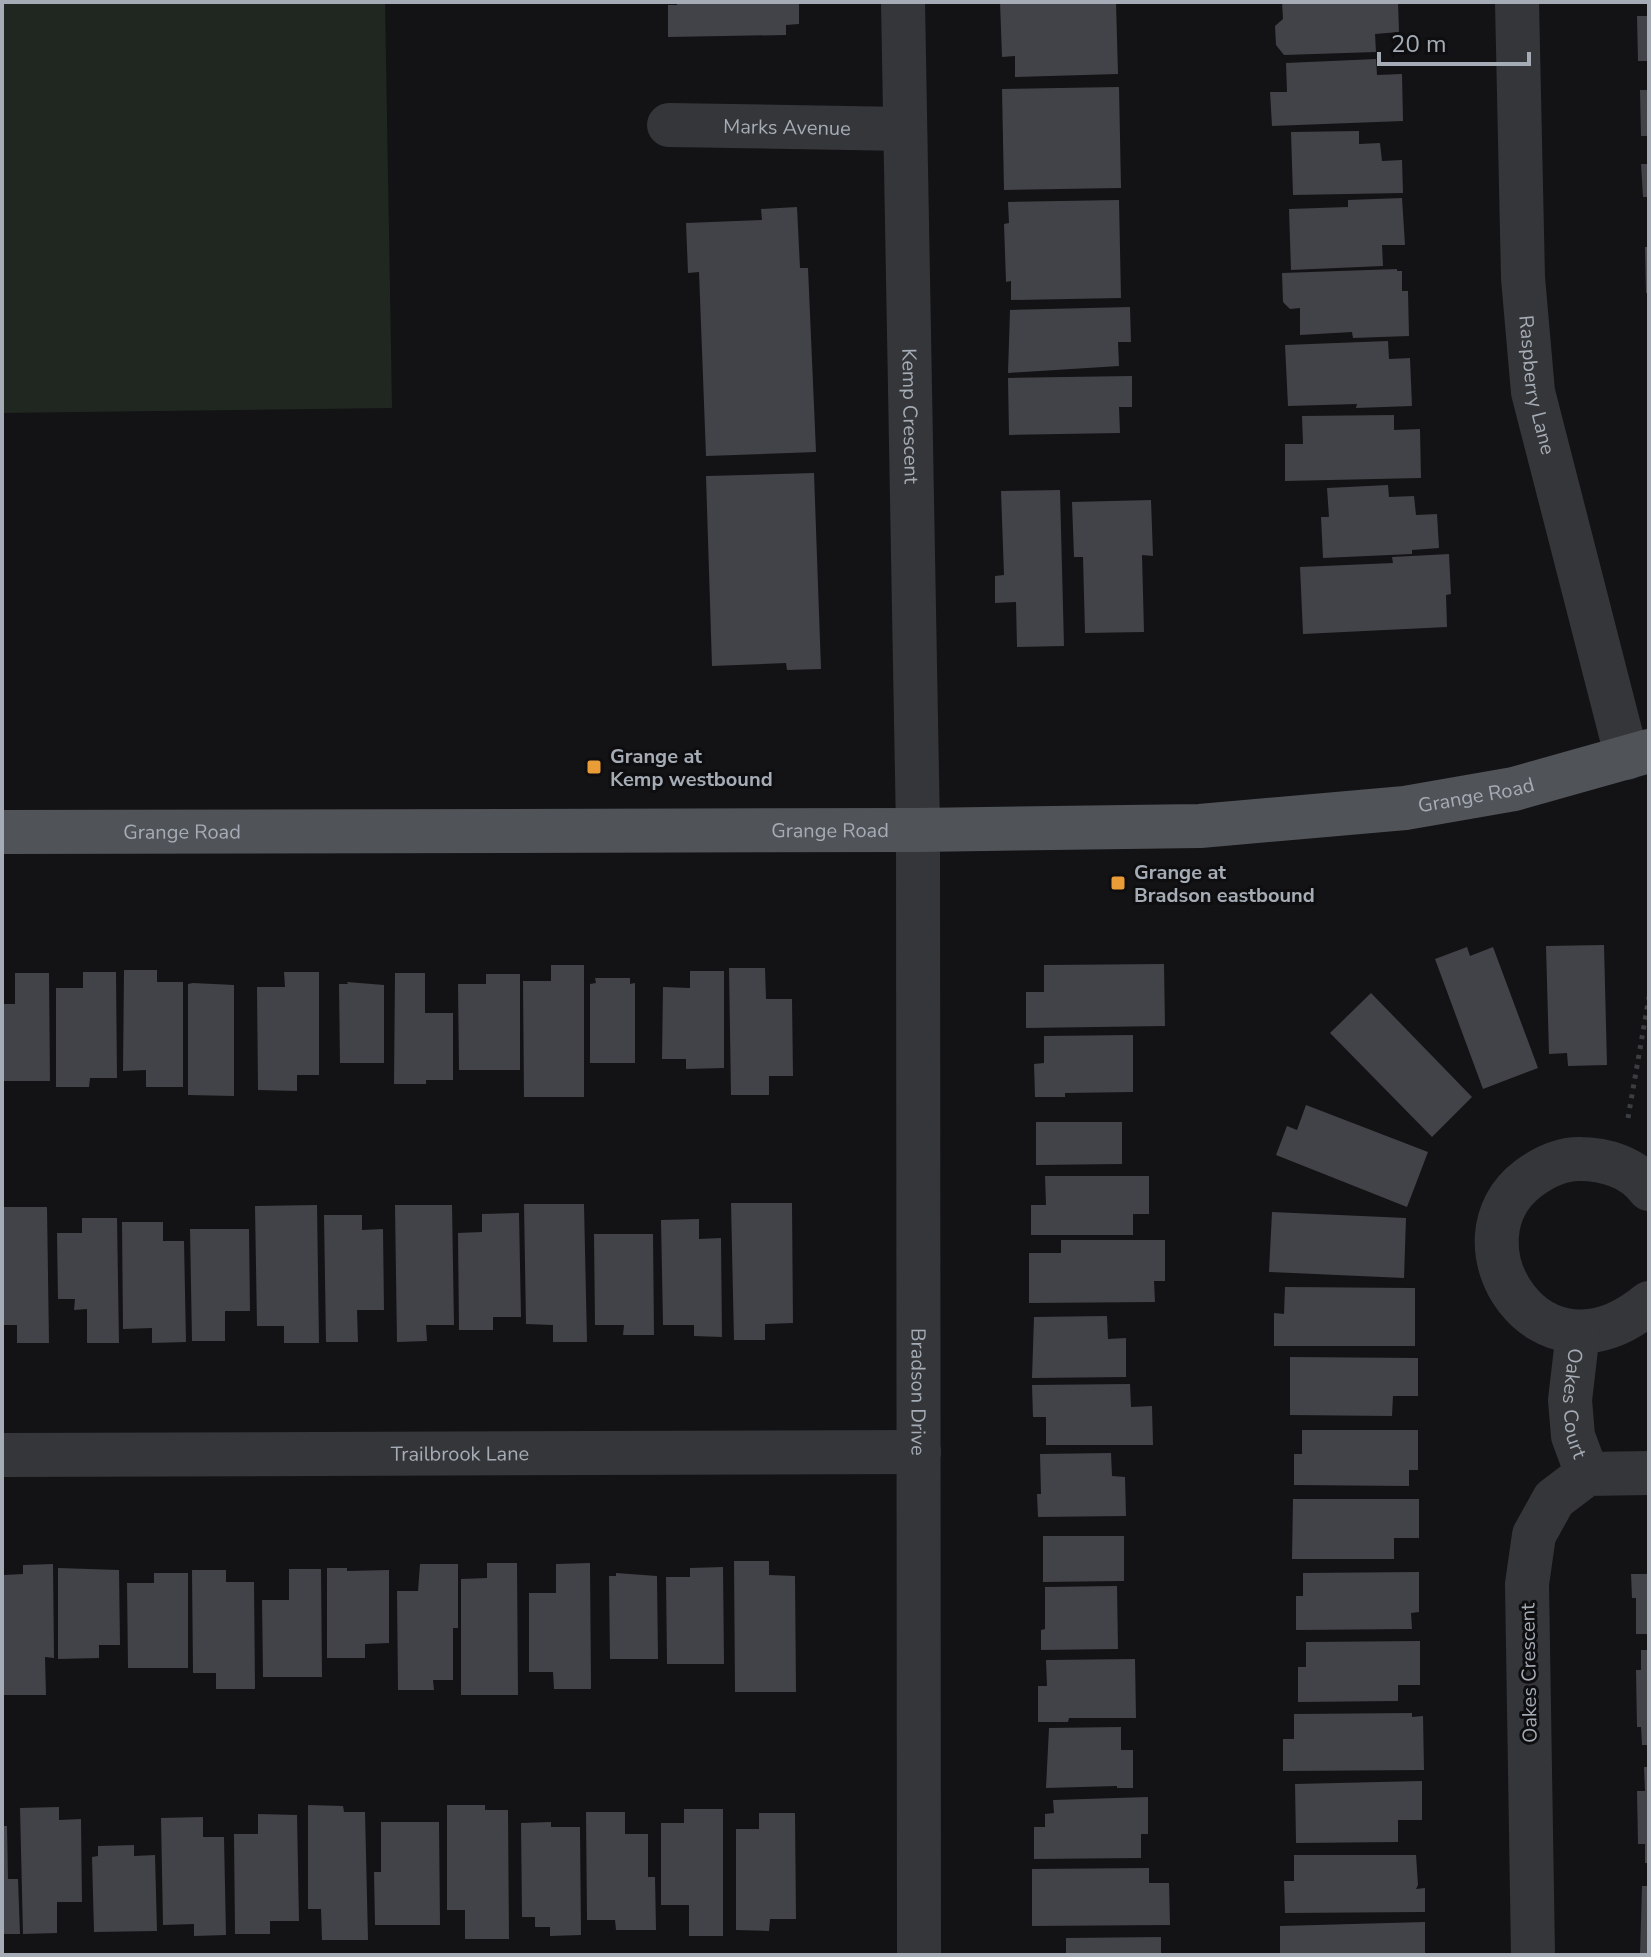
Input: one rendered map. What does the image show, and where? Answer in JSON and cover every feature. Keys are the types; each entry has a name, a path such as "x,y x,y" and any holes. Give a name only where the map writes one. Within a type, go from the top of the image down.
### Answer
{"main road":[{"name":"Grange Road","path":"2,832 918,830 1200,826 1405,808 1514,789 1638,754"}],"street":[{"name":"Kemp Crescent","path":"903,2 918,830"},
{"name":"Raspberry Lane","path":"1517,2 1523,278 1533,392 1638,754"},
{"name":"Marks Avenue","path":"669,125 905,129"},
{"name":"Bradson Drive","path":"918,830 919,1955"},
{"name":"Oakes Court","path":"1649,1189 1644,1181 1622,1167 1598,1159 1569,1159 1543,1168 1521,1185 1504,1208 1497,1235 1499,1263 1509,1289 1528,1311 1551,1326 1578,1332 1605,1330 1629,1319 1649,1303"},
{"name":"Oakes Court","path":"1578,1332 1570,1400 1573,1436 1587,1474"},
{"name":"Trailbrook Lane","path":"2,1455 919,1452"},
{"path":"1587,1474 1649,1473"},
{"name":"Oakes Crescent","path":"1533,1955 1527,1584 1534,1535 1554,1499 1587,1474"}],"path":[{"path":"1627,1128 1649,997"}],"shaded area":[{"path":"2,2 385,2 392,408 2,413"}],"building":[{"path":"677,2 799,2 799,24 786,25 786,35 668,37 668,5 677,5"},
{"path":"1000,2 1116,2 1118,74 1015,77 1015,56 1002,57"},
{"path":"1282,2 1398,2 1399,32 1375,34 1376,52 1284,55 1276,45 1275,26 1283,19"},
{"path":"1637,16 1649,16 1649,61 1638,61"},
{"path":"1376,59 1377,75 1402,74 1403,121 1272,126 1270,92 1287,92 1286,63"},
{"path":"1119,87 1121,188 1004,190 1002,89"},
{"path":"1640,90 1649,90 1649,136 1641,136"},
{"path":"1359,131 1359,144 1380,143 1382,161 1402,160 1403,193 1293,195 1291,132"},
{"path":"1641,164 1649,164 1649,197 1643,197"},
{"path":"1402,198 1405,245 1382,245 1383,266 1291,270 1289,209 1348,207 1348,200"},
{"path":"1119,200 1121,298 1011,300 1011,281 1006,282 1004,224 1009,223 1008,202"},
{"path":"797,207 800,268 808,268 816,452 706,456 699,272 688,273 686,223 762,220 761,209"},
{"path":"1645,247 1649,247 1649,293 1646,293"},
{"path":"1402,271 1402,291 1408,291 1409,336 1353,338 1352,332 1300,335 1300,308 1290,309 1283,302 1282,273"},
{"path":"1130,307 1131,342 1118,342 1119,366 1008,373 1010,310"},
{"path":"1388,341 1389,359 1410,358 1412,406 1288,406 1285,345"},
{"path":"1132,376 1132,407 1119,407 1120,433 1009,435 1008,378"},
{"path":"1394,415 1394,430 1420,429 1421,478 1285,481 1285,444 1303,444 1302,416"},
{"path":"814,473 821,669 787,670 786,663 712,666 706,476"},
{"path":"1388,485 1389,497 1414,496 1416,515 1437,514 1439,548 1412,550 1412,554 1323,558 1321,517 1329,517 1327,488"},
{"path":"1060,490 1064,646 1017,647 1016,602 995,603 995,576 1004,575 1001,491"},
{"path":"1151,500 1153,556 1142,555 1144,632 1085,633 1083,557 1074,557 1072,502"},
{"path":"1449,554 1451,594 1446,595 1447,627 1303,634 1300,567 1393,563 1392,557"},
{"path":"1604,945 1607,1065 1568,1066 1567,1053 1549,1054 1546,946"},
{"path":"1467,947 1470,956 1493,947 1538,1068 1483,1089 1435,959"},
{"path":"1164,964 1165,1026 1026,1028 1026,992 1044,992 1044,965"},
{"path":"551,965 584,965 584,1097 524,1097 523,981 551,981"},
{"path":"729,968 765,968 766,999 792,999 793,1076 769,1076 769,1095 731,1095"},
{"path":"124,970 157,970 157,982 183,982 183,1087 146,1087 146,1070 123,1071"},
{"path":"690,971 724,971 724,1068 686,1069 686,1059 662,1059 663,987 690,988"},
{"path":"83,972 116,972 117,1078 90,1078 89,1087 56,1087 56,988 83,988"},
{"path":"284,972 319,972 319,1075 297,1075 297,1091 258,1090 257,987 285,987"},
{"path":"15,973 49,973 50,1081 2,1081 2,1004 15,1004"},
{"path":"395,973 425,973 425,1013 453,1013 453,1080 394,1084"},
{"path":"486,974 520,974 520,1070 459,1070 458,984 486,984"},
{"path":"595,978 630,978 630,984 635,983 635,1063 590,1063 590,984 596,983"},
{"path":"188,984 234,985 234,1096 188,1095"},
{"path":"339,984 384,985 384,1063 340,1063"},
{"path":"1371,993 1472,1097 1432,1137 1330,1033"},
{"path":"1133,1035 1133,1092 1065,1093 1065,1097 1035,1097 1034,1064 1044,1063 1044,1036"},
{"path":"1306,1105 1428,1152 1407,1207 1276,1155 1287,1126 1297,1130"},
{"path":"1036,1122 1122,1122 1122,1164 1036,1165"},
{"path":"1045,1176 1149,1176 1149,1214 1133,1214 1133,1235 1031,1235 1031,1205 1046,1205"},
{"path":"731,1203 792,1203 793,1323 765,1324 765,1340 734,1340"},
{"path":"524,1204 584,1204 587,1342 553,1342 553,1325 526,1324"},
{"path":"317,1205 319,1343 284,1343 284,1326 257,1326 255,1206"},
{"path":"395,1205 452,1205 454,1325 426,1325 427,1341 397,1342"},
{"path":"2,1207 47,1207 49,1343 17,1343 17,1325 2,1325"},
{"path":"1272,1212 1406,1218 1404,1278 1269,1272"},
{"path":"519,1213 521,1317 493,1317 493,1330 459,1330 458,1233 482,1232 482,1214"},
{"path":"324,1215 362,1215 362,1230 383,1229 384,1310 357,1310 358,1342 326,1342"},
{"path":"82,1218 117,1218 119,1343 87,1343 87,1309 74,1310 75,1299 58,1299 57,1233 82,1233"},
{"path":"699,1219 699,1239 721,1238 722,1337 694,1336 694,1325 663,1325 661,1220"},
{"path":"122,1222 163,1222 163,1241 184,1241 186,1342 152,1343 152,1328 123,1329"},
{"path":"190,1229 249,1229 250,1311 225,1311 225,1341 192,1341"},
{"path":"594,1234 653,1234 654,1335 623,1335 624,1325 595,1325"},
{"path":"1061,1240 1165,1240 1165,1281 1154,1281 1155,1302 1029,1303 1029,1253 1061,1253"},
{"path":"1285,1287 1415,1288 1415,1346 1274,1346 1274,1313 1284,1314"},
{"path":"1107,1316 1108,1339 1126,1338 1126,1377 1032,1378 1034,1317"},
{"path":"1290,1357 1418,1358 1418,1396 1393,1396 1392,1416 1290,1415"},
{"path":"1130,1384 1131,1407 1152,1406 1153,1445 1046,1445 1046,1417 1033,1417 1032,1385"},
{"path":"1302,1430 1418,1430 1418,1470 1409,1470 1409,1486 1294,1485 1294,1454 1302,1454"},
{"path":"1111,1453 1112,1476 1125,1477 1126,1516 1038,1517 1040,1454"},
{"path":"1293,1499 1419,1499 1419,1538 1394,1538 1394,1559 1292,1559"},
{"path":"1043,1536 1124,1536 1124,1581 1043,1582"},
{"path":"734,1561 769,1561 769,1575 795,1576 796,1692 735,1692"},
{"path":"487,1563 517,1563 518,1695 461,1695 461,1579 487,1578"},
{"path":"590,1563 591,1689 554,1689 553,1672 529,1672 529,1593 556,1593 556,1564"},
{"path":"53,1564 54,1658 45,1657 46,1695 2,1695 2,1579 4,1575 23,1574 23,1565"},
{"path":"420,1564 458,1564 458,1628 453,1628 453,1680 433,1680 434,1690 398,1690 397,1591 418,1591"},
{"path":"723,1567 724,1664 667,1664 666,1577 690,1577 690,1568"},
{"path":"58,1568 119,1570 120,1645 99,1645 99,1658 58,1659"},
{"path":"327,1568 389,1570 389,1643 365,1644 365,1658 327,1658"},
{"path":"289,1569 321,1569 322,1677 263,1677 262,1600 289,1600"},
{"path":"192,1570 226,1570 226,1582 254,1582 255,1689 216,1689 216,1673 193,1673"},
{"path":"1419,1572 1419,1612 1411,1613 1412,1629 1296,1630 1296,1596 1303,1596 1303,1573"},
{"path":"154,1573 188,1573 188,1668 128,1668 127,1583 154,1583"},
{"path":"616,1573 657,1576 658,1659 610,1659 609,1576 616,1576"},
{"path":"1631,1574 1649,1574 1649,1634 1636,1634 1636,1598 1632,1598"},
{"path":"1117,1586 1118,1649 1041,1650 1041,1630 1045,1629 1045,1587"},
{"path":"1420,1641 1420,1685 1398,1685 1398,1701 1298,1702 1298,1667 1306,1667 1306,1642"},
{"path":"1641,1650 1649,1650 1649,1745 1642,1745 1641,1727 1637,1727 1636,1670 1641,1670"},
{"path":"1135,1659 1136,1718 1069,1718 1068,1722 1038,1722 1038,1686 1047,1686 1046,1660"},
{"path":"1412,1713 1412,1717 1423,1716 1424,1770 1283,1771 1283,1739 1294,1739 1294,1714"},
{"path":"1121,1727 1121,1750 1133,1750 1133,1788 1046,1788 1049,1728"},
{"path":"1644,1767 1649,1767 1649,1863 1645,1863 1645,1844 1638,1844 1637,1791 1645,1791"},
{"path":"1422,1781 1422,1820 1398,1820 1398,1842 1296,1843 1295,1784"},
{"path":"1148,1797 1148,1834 1141,1834 1141,1858 1034,1859 1034,1827 1045,1827 1045,1814 1054,1813 1053,1800"},
{"path":"308,1805 343,1806 344,1812 365,1812 368,1940 322,1940 321,1909 308,1909"},
{"path":"447,1805 485,1805 485,1810 508,1810 509,1939 465,1939 465,1910 447,1910"},
{"path":"59,1807 59,1820 81,1819 82,1902 57,1902 57,1933 23,1934 20,1808"},
{"path":"684,1809 723,1809 723,1936 689,1936 689,1905 661,1905 661,1823 684,1823"},
{"path":"586,1812 625,1812 625,1834 648,1834 648,1877 655,1877 656,1930 616,1930 615,1920 587,1920"},
{"path":"759,1813 795,1813 796,1919 770,1919 769,1931 736,1930 736,1829 759,1829"},
{"path":"258,1814 297,1815 299,1921 270,1921 270,1934 235,1934 234,1834 258,1834"},
{"path":"203,1817 203,1837 224,1837 226,1935 194,1936 194,1924 163,1925 161,1818"},
{"path":"381,1822 439,1822 440,1925 375,1925 374,1872 381,1872"},
{"path":"551,1822 551,1827 580,1827 581,1935 550,1936 550,1927 535,1927 535,1917 522,1917 521,1823"},
{"path":"2,1826 7,1826 8,1879 18,1879 20,1934 2,1934"},
{"path":"134,1845 134,1856 155,1855 157,1931 94,1932 92,1857 98,1856 98,1846"},
{"path":"1294,1855 1416,1855 1416,1889 1425,1888 1425,1912 1285,1913 1284,1881 1294,1881"},
{"path":"1149,1868 1149,1883 1169,1883 1170,1925 1032,1926 1032,1869"},
{"path":"1642,1886 1649,1886 1649,1955 1640,1955"},
{"path":"1425,1922 1425,1955 1280,1955 1280,1926"},
{"path":"1161,1937 1161,1955 1066,1955 1066,1938"}],"place":[{"name":"Grange at Kemp westbound","path":"594,767"},
{"name":"Grange at Bradson eastbound","path":"1118,883"}]}
